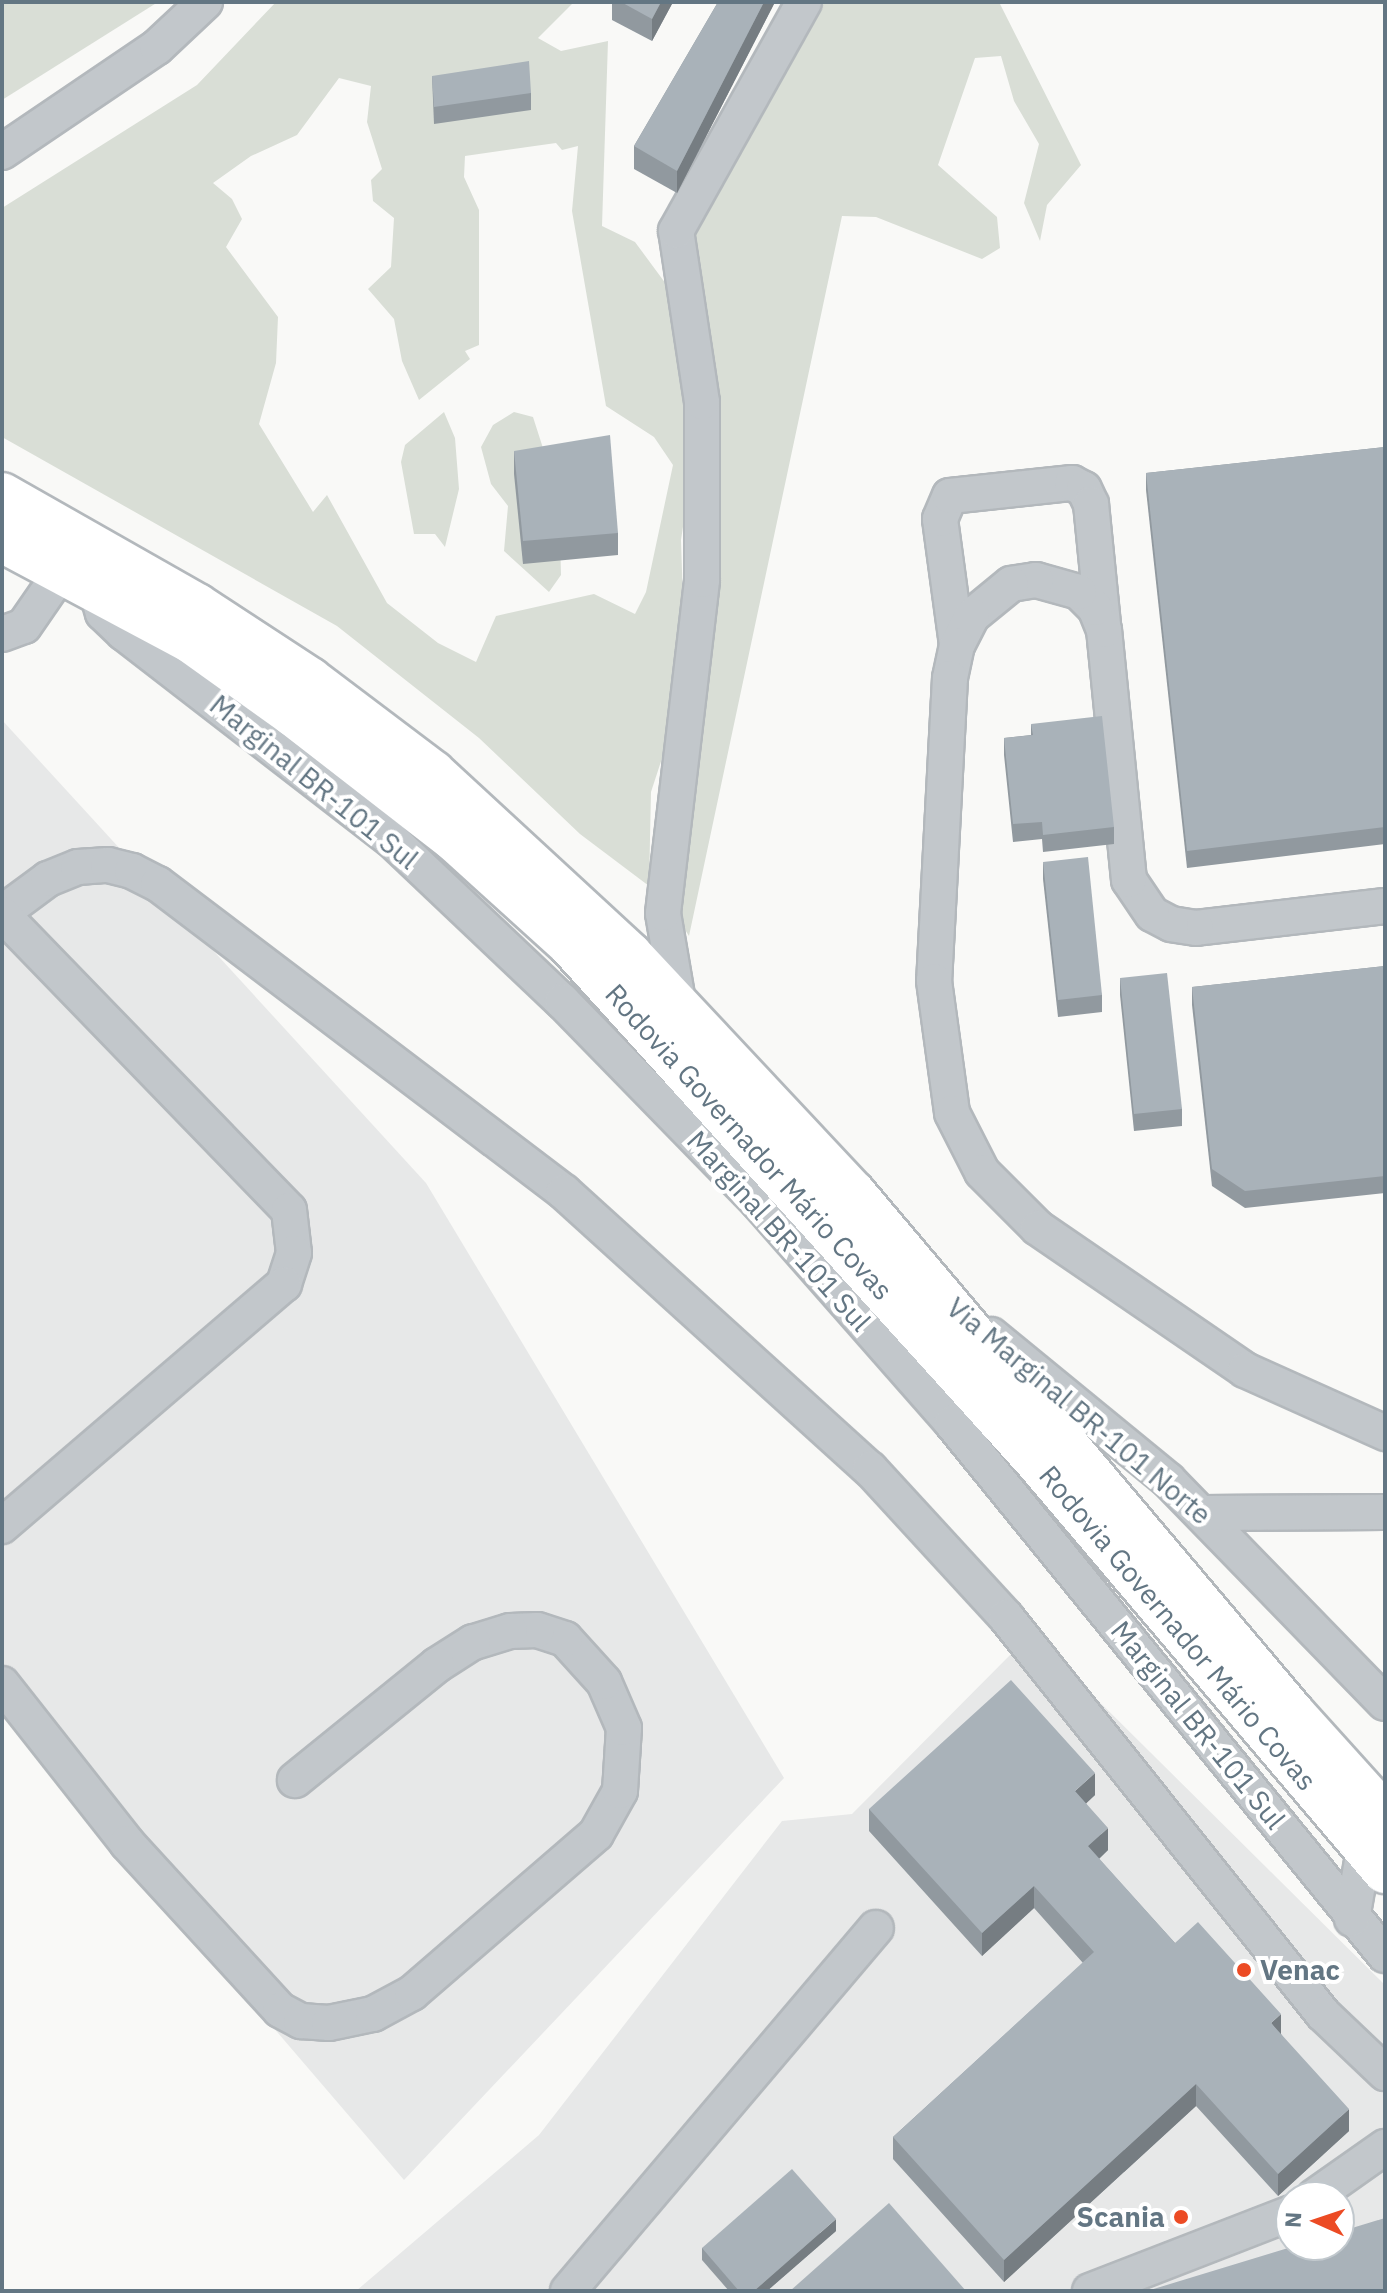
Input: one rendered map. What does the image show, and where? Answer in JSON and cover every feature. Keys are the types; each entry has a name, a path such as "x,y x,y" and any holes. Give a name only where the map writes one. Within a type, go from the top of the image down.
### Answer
{"highway":[{"path":"2,473 85,524 205,611"},
{"name":"Rodovia Governador Mário Covas","path":"2,495 205,611 310,680 433,773 630,955 939,1292 1293,1714 1385,1816"},
{"name":"Rodovia Governador Mário Covas","path":"2,540 191,641 293,714 454,839 570,944 1037,1461 1374,1863"}],"street":[{"path":"2,152 157,47 205,2"},
{"path":"679,1007 663,913 702,580 702,402 676,231 804,2"},
{"path":"1385,906 1196,928 1171,924 1152,914 1129,880 1091,504 1084,489 1072,483 950,496 940,519 957,645 948,707 934,981 952,1113 982,1172 1038,1228 1196,1340 1245,1370 1385,1433"},
{"path":"2,634 24,626 79,580"},
{"name":"Marginal BR-101 Sul","path":"79,580 103,613 124,633 391,839 562,1001 758,1202 952,1423 1352,1919 1385,1955"},
{"path":"957,645 972,616 989,598 1011,584 1036,580 1079,592 1095,608 1104,630"},
{"path":"2,1526 284,1284 294,1253 289,1210 2,914 48,879 78,867 132,871 158,884 564,1192 870,1469 1006,1617 1323,2014 1383,2068"},
{"name":"Via Marginal BR-101 Norte","path":"939,1292 1203,1513 1385,1703"},
{"path":"1203,1513 1371,1511 1385,1540"},
{"path":"2,1684 127,1843 280,2010 301,2021 329,2023 373,2014 412,1993 596,1834 620,1791 624,1728 604,1682 565,1639 537,1630 510,1631 473,1642 437,1665 295,1780"},
{"path":"1352,1919 1374,1863"},
{"path":"568,2291 876,1928"},
{"path":"1337,2181 1385,2147"},
{"path":"1090,2291 1275,2219"}],"shaded area":[{"path":"2,2 158,2 2,100"},
{"path":"276,2 574,2 538,38 561,51 608,41 602,226 635,242 666,284 691,375 691,474 681,540 683,601 668,740 651,792 649,886 580,834 479,738 337,626 2,437 2,208 197,85","holes":["339,78 371,86 367,122 382,169 371,180 373,201 394,218 391,267 368,289 394,319 402,361 419,400 470,359 465,351 479,345 479,210 464,177 465,156 556,143 562,150 578,146 572,211 606,406 654,437 673,465 646,592 635,614 594,594 496,616 476,662 438,643 387,603 327,495 313,512 259,424 276,363 278,317 226,247 242,219 232,199 213,183 251,156 297,135"]},
{"path":"818,2 999,2 1081,165 1047,205 1040,241 1024,203 1039,144 1014,101 1001,56 975,58 938,165 997,217 1000,248 982,259 876,217 842,216 689,936 679,920 711,400 694,236"},
{"path":"444,412 455,438 459,489 445,547 435,534 414,534 401,462 405,445"},
{"path":"514,412 533,417 559,498 561,575 549,592 504,551 508,506 491,484 481,447 493,425"},
{"path":"2,720 426,1183 784,1778 404,2180 2,1711"},
{"path":"1031,1634 1385,1985 1385,2289 356,2291 539,2135 782,1821 852,1814"}],"building":[{"path":"621,2 661,2 652,19"},
{"path":"718,2 764,2 677,171 634,146"},
{"path":"529,61 531,93 434,107 432,76"},
{"path":"610,435 618,533 523,541 514,451"},
{"path":"1385,447 1385,827 1187,851 1146,473"},
{"path":"1102,716 1114,827 1043,835 1042,822 1013,824 1004,738 1033,735 1031,724"},
{"path":"1088,857 1102,995 1058,1000 1043,862"},
{"path":"1385,966 1385,1176 1245,1191 1212,1169 1192,987"},
{"path":"1167,973 1182,1109 1134,1114 1120,978"},
{"path":"1011,1680 1095,1773 1075,1791 1108,1828 1088,1846 1175,1943 1198,1922 1281,2014 1271,2023 1349,2109 1278,2174 1196,2084 1004,2260 893,2137 1094,1952 1034,1886 982,1933 869,1809"},
{"path":"792,2169 836,2219 754,2291 739,2291 702,2248"},
{"path":"889,2203 966,2291 790,2291"},
{"path":"1385,2218 1385,2291 1147,2291 1275,2252 1275,2261 1355,2261 1355,2227"}],"place":[{"name":"Venac","path":"1244,1970"},
{"name":"Scania","path":"1181,2217"}]}
